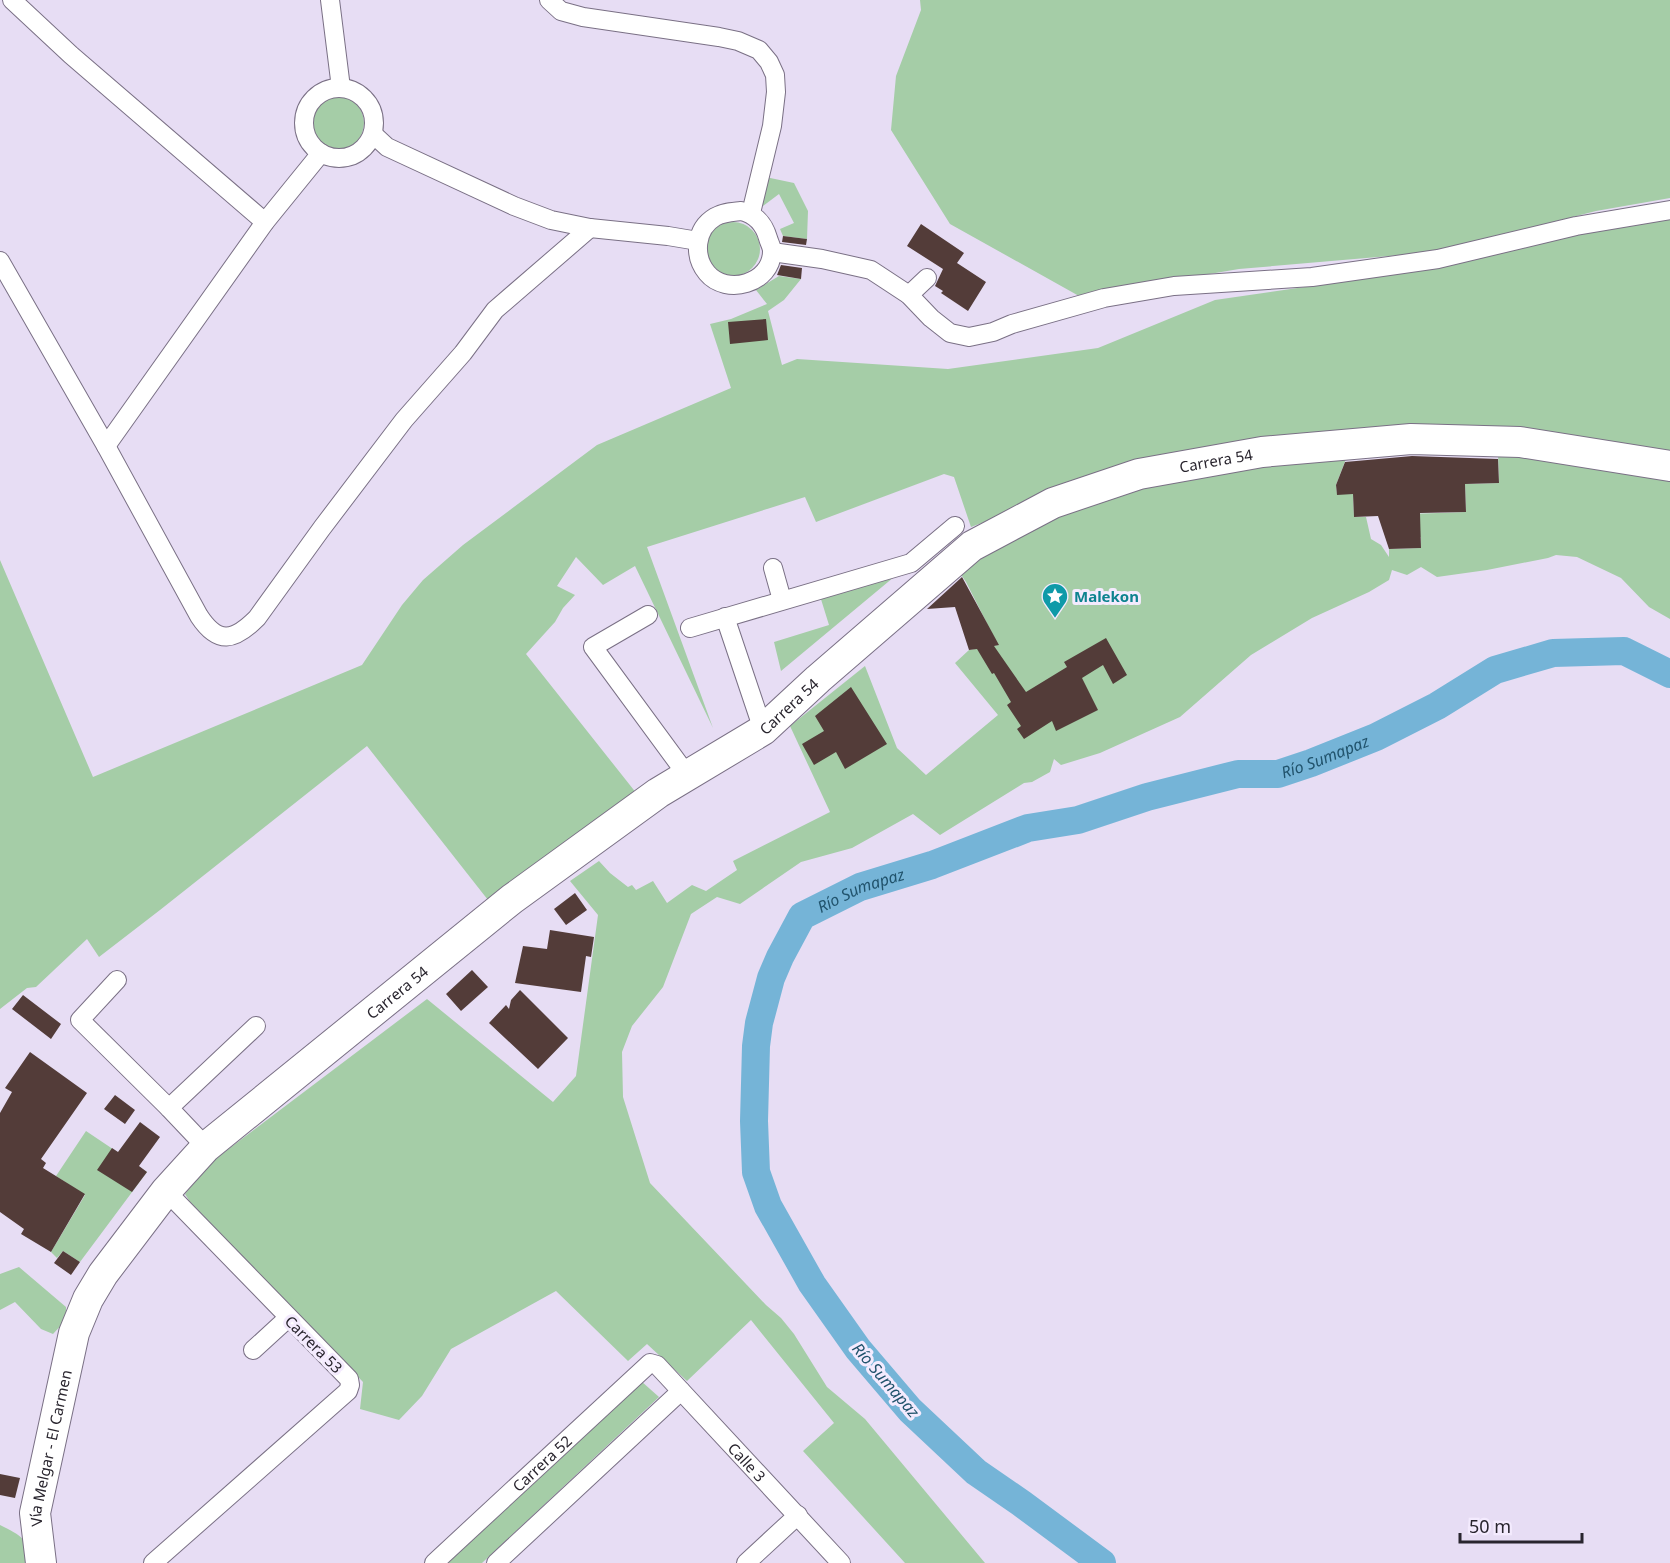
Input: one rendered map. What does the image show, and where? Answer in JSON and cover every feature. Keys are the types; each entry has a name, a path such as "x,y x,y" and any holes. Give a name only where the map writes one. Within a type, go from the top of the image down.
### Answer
{"main road":[{"name":"Carrera 54","path":"74,1333 88,1299 103,1274 166,1191 206,1147 512,899 658,793 763,730 818,679 972,546 1053,503 1140,474 1262,453 1411,439 1520,442 1670,466"},
{"name":"Vía Melgar - El Carmen","path":"41,1563 35,1513 74,1333"}],"street":[{"path":"12,0 265,222"},
{"path":"330,0 341,88"},
{"path":"549,0 561,10 583,17 719,37 738,41 759,50 769,62 775,75 776,92 772,126 751,213"},
{"path":"332,89 352,90 371,108 374,121 373,134 367,145 357,154 345,158 331,158 312,145 305,131 306,113 311,102 320,94 332,89"},
{"path":"373,134 387,147 514,206 551,220 590,228 668,236 698,242"},
{"path":"106,446 265,222 321,153"},
{"path":"772,252 822,259 871,270 909,295 931,318 950,333 969,337 993,332 1012,324 1104,298 1174,286 1312,277 1438,259 1576,226 1670,210"},
{"path":"726,212 751,213 766,229 772,252 769,263 762,274 747,283 730,286 718,282 708,275 701,265 698,254 698,242 707,223 726,212"},
{"path":"0,261 106,446 199,616 207,628 219,637 231,637 245,630 257,618 391,438 464,353 495,310 590,228"},
{"path":"909,295 927,278"},
{"path":"690,627 911,563 955,526"},
{"path":"773,568 782,600"},
{"path":"648,615 593,647 687,775"},
{"path":"725,617 763,730"},
{"path":"117,980 80,1020 206,1147"},
{"path":"169,1108 256,1026"},
{"name":"Carrera 53","path":"153,1563 348,1390 350,1385 348,1379 166,1191"},
{"path":"254,1350 288,1318"},
{"name":"Calle 3","path":"650,1363 657,1365 841,1563"},
{"name":"Carrera 52","path":"434,1563 644,1366 650,1363"},
{"path":"496,1563 681,1391"},
{"path":"746,1563 798,1515"}],"green space":[{"path":"920,0 1670,0 1670,198 1596,211 1436,252 1239,269 1079,296 950,224 891,130 896,76 921,10"},
{"path":"337,96 347,98 356,104 362,113 364,123 362,133 356,142 347,148 337,150 327,148 318,142 312,133 310,123 312,113 318,104 327,98"},
{"path":"761,176 794,183 808,211 807,239 783,236 780,229 794,223 779,194 763,206 755,199"},
{"path":"1670,216 1670,451 1418,430 1011,512 971,527 954,477 944,474 816,522 805,497 647,547 713,728 635,566 603,585 576,557 557,586 575,595 563,608 555,622 526,654 637,794 488,900 367,746 99,957 87,939 36,987 27,988 0,1009 0,560 93,777 362,665 402,605 423,580 463,545 597,445 731,388 710,324 731,319 767,304 756,290 779,276 801,279 784,300 768,311 782,365 797,359 948,369 1098,348 1215,300 1443,267 1573,231"},
{"path":"733,222 743,224 752,230 758,239 760,249 758,259 752,268 743,274 733,276 723,274 714,268 708,259 706,249 708,239 714,230 723,224"},
{"path":"1498,454 1670,479 1670,619 1649,607 1621,578 1577,557 1556,555 1487,570 1437,577 1421,567 1407,575 1392,570 1389,580 1369,592 1312,618 1251,655 1180,717 1100,753 1061,765 1054,759 1050,772 1032,782 1024,783 940,835 913,814 852,848 801,862 740,904 717,897 691,914 663,987 632,1026 622,1052 623,1097 650,1183 781,1318 794,1334 827,1387 865,1419 985,1563 905,1563 803,1451 834,1423 751,1320 687,1381 647,1344 628,1361 556,1291 451,1349 422,1396 399,1420 360,1409 363,1382 190,1202 185,1194 210,1163 427,999 553,1102 576,1076 598,915 570,881 599,861 610,873 628,887 632,885 636,890 653,881 667,903 692,885 706,891 737,870 733,861 830,812 790,726 865,666 897,748 926,775 998,715 955,663 969,650 998,645 960,573 987,543 1175,473 1347,456 1336,485 1337,494 1353,494 1354,517 1366,517 1371,539 1381,545 1389,557 1389,549 1421,548 1421,537 1410,537 1409,514 1466,512 1465,484 1499,483"},
{"path":"900,572 781,671 774,642 829,625 820,596"},
{"path":"86,1131 147,1172 80,1262 63,1251 57,1258 51,1252 85,1195 56,1176"},
{"path":"19,1267 66,1307 66,1320 53,1334 41,1329 15,1302 0,1310 0,1274"},
{"path":"641,1381 659,1397 482,1563 446,1563"},
{"path":"0,1525 23,1539 29,1548 33,1563 0,1563"}],"building":[{"path":"921,224 964,253 957,263 986,282 968,311 941,293 943,291 935,286 943,269 907,246"},
{"path":"783,236 807,239 806,245 782,242"},
{"path":"781,265 802,268 801,279 777,275"},
{"path":"766,319 768,340 730,344 728,322"},
{"path":"1412,456 1498,459 1499,483 1465,484 1466,512 1420,513 1421,548 1389,549 1378,516 1354,517 1353,494 1337,495 1336,485 1345,462"},
{"path":"962,577 999,645 994,646 1026,692 1067,667 1064,662 1106,638 1127,675 1113,684 1103,665 1082,678 1098,710 1056,731 1052,721 1024,739 1017,729 1021,726 1007,705 1011,702 994,673 992,674 977,649 969,650 955,607 927,609"},
{"path":"851,687 887,744 845,769 836,752 814,765 802,744 824,731 815,716"},
{"path":"575,893 587,910 566,925 554,909"},
{"path":"550,930 594,937 591,957 586,956 581,992 515,983 523,946 547,949"},
{"path":"472,970 488,987 461,1011 446,994"},
{"path":"520,990 568,1038 538,1069 489,1023 506,1005 509,1009 511,1000"},
{"path":"23,995 61,1024 51,1039 12,1009"},
{"path":"30,1052 87,1093 41,1159 46,1163 43,1168 85,1194 51,1252 21,1234 24,1229 0,1212 0,1113 12,1092 5,1088"},
{"path":"115,1095 135,1110 125,1124 104,1109"},
{"path":"140,1122 160,1137 139,1166 147,1172 132,1192 97,1170 112,1148 118,1152"},
{"path":"63,1251 80,1262 71,1275 54,1263"},
{"path":"0,1474 20,1478 15,1498 0,1495"}],"waterway":[{"name":"Río Sumapaz","path":"1102,1563 976,1472 910,1410 858,1349 812,1284 768,1206 756,1172 754,1121 756,1046 759,1023 771,978 802,916 860,887 932,865 1028,828 1078,820 1147,797 1238,774 1278,774 1311,763 1376,737 1437,706 1495,670 1553,653 1624,651 1670,674"}],"place":[{"name":"Malekon","path":"1055,619"}]}
